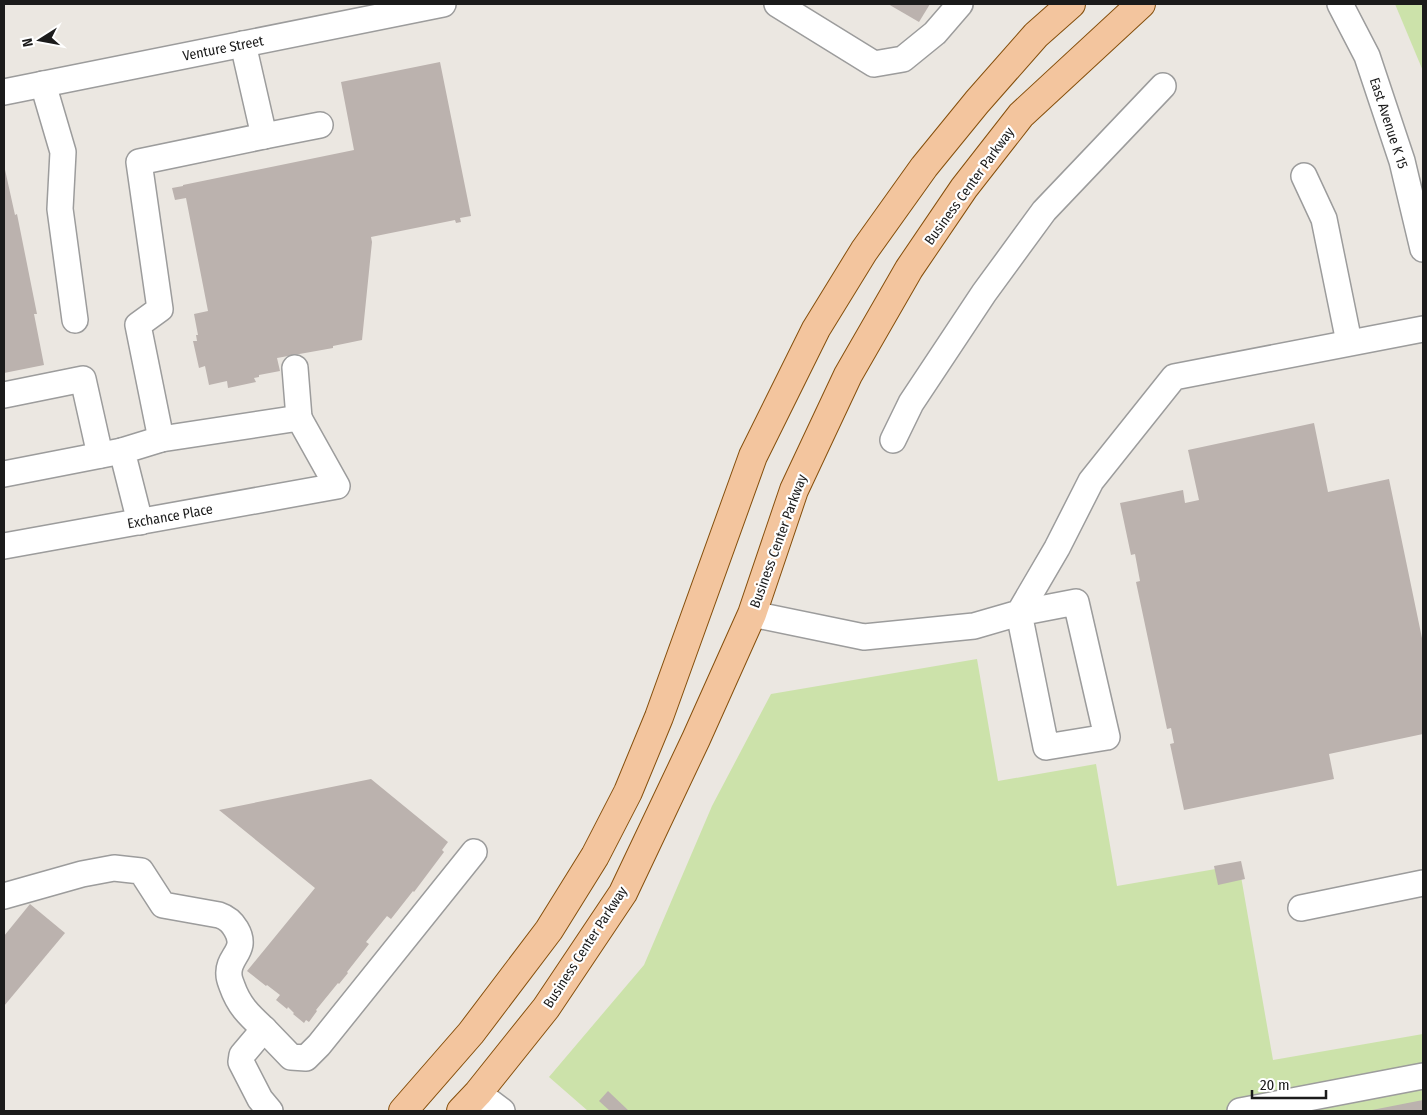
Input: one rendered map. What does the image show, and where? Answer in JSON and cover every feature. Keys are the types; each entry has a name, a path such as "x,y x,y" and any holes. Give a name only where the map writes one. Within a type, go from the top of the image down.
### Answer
{"main road":[{"path":"403,1111 471,1033 549,930 603,840 628,792 659,717 752,456 816,329 864,252 924,167 977,102 1036,35 1071,4"},
{"name":"Business Center Parkway","path":"469,1102 546,1008 623,893 696,739 752,614 794,490 848,375 910,269 964,188 1021,115 1141,4"}],"street":[{"name":"Venture Street","path":"4,92 443,4"},
{"path":"777,4 874,64 903,59 934,33 960,4"},
{"name":"East Avenue K 15","path":"1340,4 1367,56 1402,161 1423,248"},
{"path":"243,44 264,136"},
{"path":"43,84 63,152 60,209 75,320"},
{"path":"893,440 911,402 984,293 1044,211 1163,86"},
{"path":"162,439 138,325 160,309 139,162 320,125"},
{"path":"1304,176 1324,219 1349,342"},
{"path":"752,614 864,637 974,626 1019,614 1076,602 1107,737 1046,747 1019,614 1057,548 1091,481 1174,377 1423,329"},
{"path":"4,474 111,453 162,439 299,418 295,368"},
{"path":"4,395 83,379 140,522"},
{"name":"Exchance Place","path":"4,546 337,486 299,418"},
{"path":"4,896 82,874 114,868 141,871 163,905 219,915 233,923 240,936 241,947 229,968 228,977 237,1000 248,1014 291,1057 306,1058 319,1045 474,852"},
{"path":"1301,908 1423,883"},
{"path":"264,1028 242,1055 241,1062 260,1099 270,1111"},
{"path":"1240,1111 1423,1076"},
{"path":"469,1102 502,1111"}],"green space":[{"path":"1395,4 1423,4 1423,71"},
{"path":"977,659 998,781 1096,764 1117,886 1239,865 1273,1060 1423,1034 1423,1111 588,1111 549,1077 644,965 712,806 771,694"}],"building":[{"path":"888,4 930,4 919,22"},
{"path":"440,62 471,216 460,218 461,222 456,223 455,220 371,237 362,340 333,346 333,348 277,358 280,371 259,375 259,377 254,378 256,382 228,388 227,381 209,385 205,366 199,368 193,341 197,341 196,335 198,335 194,314 208,311 186,198 175,200 172,188 354,150 341,82"},
{"path":"4,165 15,215 17,214 37,314 34,314 44,365 4,373"},
{"path":"1314,423 1328,492 1389,479 1423,643 1423,734 1329,754 1334,779 1184,810 1170,744 1174,743 1171,728 1167,729 1136,582 1140,581 1135,554 1131,555 1120,503 1183,490 1185,503 1199,500 1188,450"},
{"path":"371,779 448,842 442,850 444,852 414,892 391,919 387,916 366,942 369,944 348,973 316,1010 309,1022 306,1020 304,1023 288,1007 287,1009 276,1000 280,995 247,971 315,888 219,810"},
{"path":"1241,861 1245,879 1218,885 1214,866"},
{"path":"30,904 65,933 4,1006 4,936"},
{"path":"608,1091 629,1111 610,1111 599,1101"},
{"path":"1423,1100 1423,1111 1372,1111 1372,1110"}]}
